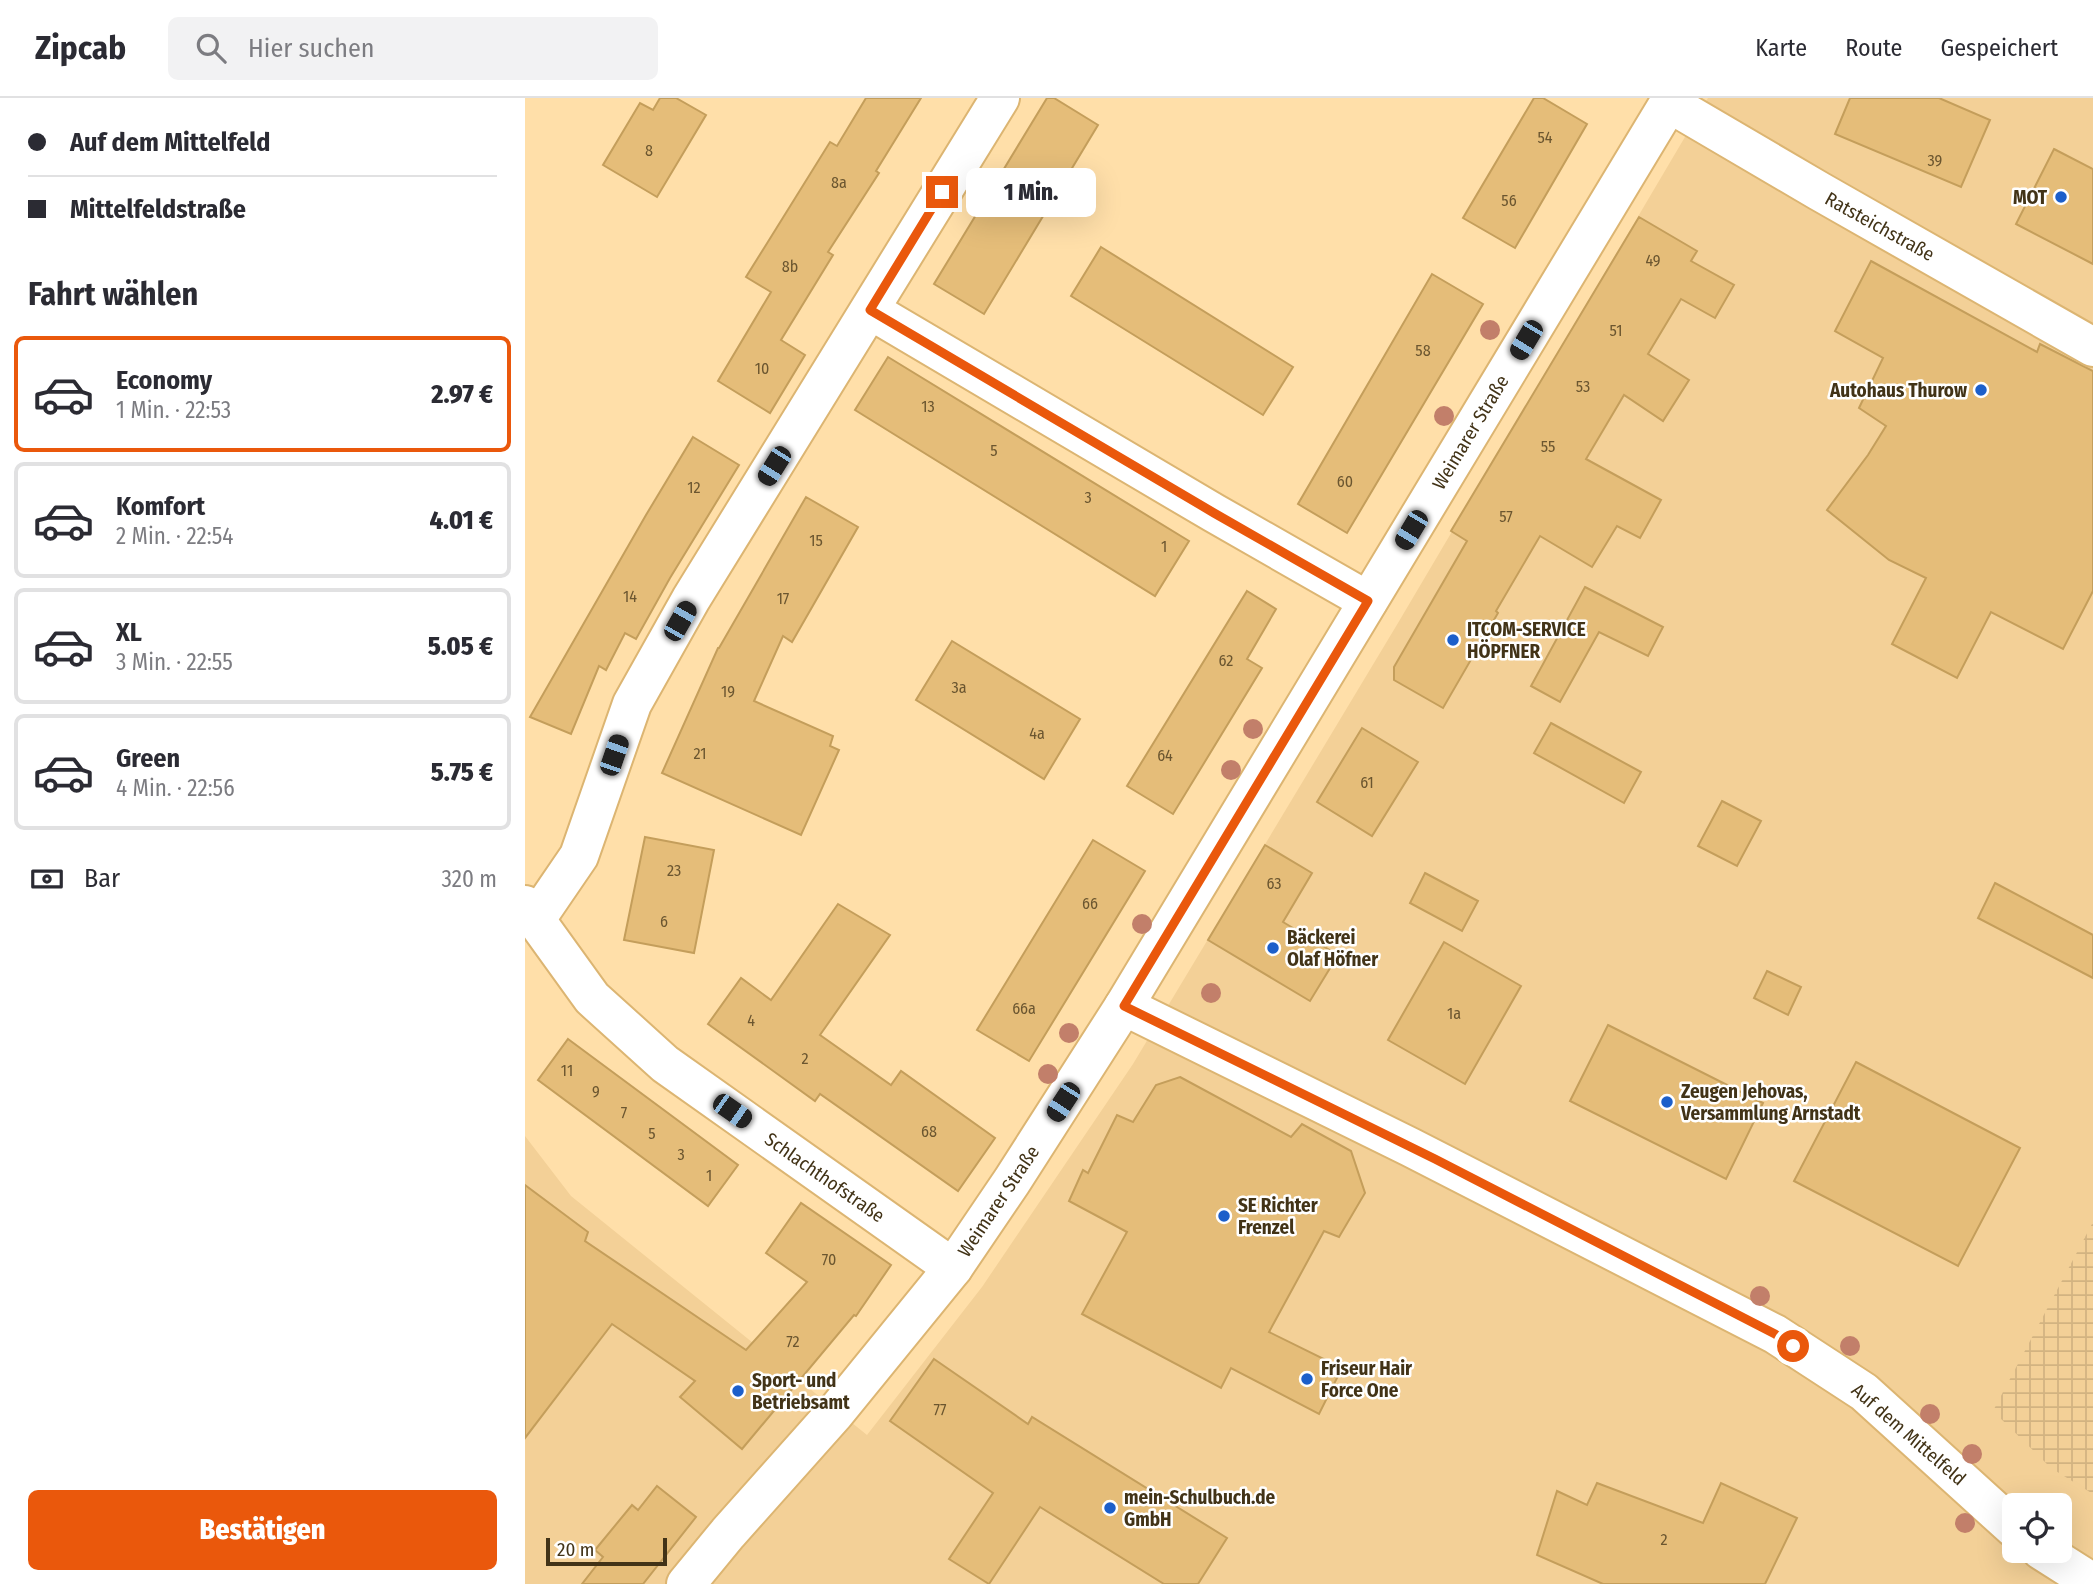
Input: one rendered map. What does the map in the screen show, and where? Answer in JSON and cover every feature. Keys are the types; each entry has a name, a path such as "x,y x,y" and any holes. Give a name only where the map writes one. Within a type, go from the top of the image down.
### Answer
{"street":[{"path":"530,912 579,856 632,704 691,600 1000,98"},
{"name":"Ratsteichstraße","path":"1670,100 1819,191 2093,346"},
{"name":"Weimarer Straße","path":"686,1584 835,1413 953,1268 1020,1169 1124,1006 1670,100"},
{"path":"870,310 1368,601"},
{"name":"Schlachthofstraße","path":"530,912 592,998 665,1064 953,1268"},
{"name":"Auf dem Mittelfeld","path":"1124,1006 1435,1159 1775,1334 1864,1392 2002,1517"},
{"path":"2062,1563 2093,1583"}],"shaded area":[{"path":"1708,98 2093,98 2093,1584 525,1584 525,1136 571,1196 867,1435 982,1287 1133,1064 1398,623"},
{"path":"2093,1222 2093,1494 2051,1468 1993,1411"}],"building":[{"path":"660,98 676,98 706,115 657,197 603,165 640,103 653,110"},
{"path":"866,98 921,98 876,171 879,173 828,252 833,255 781,340 805,355 770,413 718,381 771,292 746,277 830,142 837,146"},
{"path":"1047,98 1054,98 1098,125 984,314 934,284"},
{"path":"1534,98 1543,98 1587,124 1515,248 1463,218"},
{"path":"1850,98 1939,98 1990,120 1961,187 1835,134"},
{"name":"MOT","path":"2054,149 2093,169 2093,264 2016,224"},
{"path":"1639,217 1697,251 1691,261 1734,285 1715,318 1681,299 1648,354 1689,380 1663,421 1624,395 1586,459 1661,500 1640,538 1617,526 1592,567 1540,536 1443,708 1394,680 1394,667 1467,541 1451,531"},
{"path":"1101,247 1293,367 1263,415 1071,296"},
{"path":"1871,261 2037,352 2040,344 2093,371 2093,591 2063,649 1991,612 1957,678 1892,644 1926,578 1889,560 1827,510 1886,426 1859,408 1883,358 1835,331"},
{"path":"1432,274 1483,304 1347,533 1298,504"},
{"path":"888,357 1189,541 1155,596 855,410"},
{"path":"693,437 739,465 636,639 625,633 606,670 599,666 571,734 530,717 646,515"},
{"path":"806,497 858,527 792,642 783,636 754,701 833,736 830,746 839,750 801,835 662,773 718,648"},
{"path":"1585,587 1663,627 1648,656 1599,632 1560,702 1531,686"},
{"path":"1247,591 1276,609 1247,659 1262,668 1173,814 1127,786"},
{"path":"952,641 1080,719 1044,779 916,700"},
{"path":"1551,723 1641,772 1624,803 1534,753"},
{"path":"1362,728 1418,762 1372,836 1317,802"},
{"path":"1722,801 1761,821 1737,866 1698,846"},
{"path":"645,837 714,850 694,953 624,940"},
{"path":"1093,840 1145,871 1029,1061 977,1030"},
{"name":"Bäckerei Olaf Höfner","path":"1265,845 1312,873 1283,922 1338,955 1310,1001 1208,940"},
{"path":"1425,873 1478,901 1462,931 1410,903"},
{"path":"1995,883 2093,935 2093,978 1978,918"},
{"path":"838,904 890,935 820,1035 891,1085 901,1071 995,1138 958,1191 820,1094 815,1101 708,1024 741,978 771,1000"},
{"path":"1444,942 1521,986 1465,1084 1388,1040"},
{"path":"1767,971 1801,987 1788,1015 1754,998"},
{"name":"Zeugen Jehovas, Versammlung Arnstadt","path":"1608,1025 1763,1103 1726,1179 1570,1101"},
{"path":"568,1039 738,1165 708,1206 538,1080"},
{"path":"1856,1062 2020,1148 1958,1266 1794,1181"},
{"name":"SE Richter Frenzel","path":"1180,1077 1291,1137 1302,1124 1351,1151 1365,1193 1339,1237 1324,1231 1269,1332 1342,1368 1319,1414 1231,1368 1221,1388 1082,1314 1127,1232 1069,1201 1083,1170 1088,1173 1117,1115 1133,1122 1156,1085"},
{"path":"525,1185 588,1232 585,1241 746,1350 807,1282 766,1253 801,1203 891,1265 856,1316 854,1315 742,1449 680,1397 695,1381 612,1324 525,1438"},
{"path":"934,1359 1028,1424 1032,1417 1227,1538 1198,1584 1164,1584 1040,1507 989,1584 949,1559 993,1493 890,1421"},
{"path":"1597,1483 1703,1523 1721,1483 1797,1518 1765,1584 1603,1584 1537,1555 1557,1491 1587,1505"},
{"path":"657,1486 696,1517 643,1584 582,1584 603,1557 595,1550 632,1505 638,1510"}],"place":[{"name":"MOT","path":"2061,197"},
{"name":"Autohaus Thurow","path":"1981,390"},
{"name":"ITCOM-SERVICE HÖPFNER","path":"1453,640"},
{"name":"Bäckerei Olaf Höfner","path":"1273,948"},
{"name":"Zeugen Jehovas, Versammlung Arnstadt","path":"1667,1102"},
{"name":"SE Richter Frenzel","path":"1224,1216"},
{"name":"Friseur Hair Force One","path":"1307,1379"},
{"name":"Sport- und Betriebsamt","path":"738,1391"},
{"name":"mein-Schulbuch.de GmbH","path":"1110,1508"}],"route":[{"path":"942,192 870,310 1368,601 1124,1006 1610,1247 1637,1264 1775,1334 1793,1346"}]}
